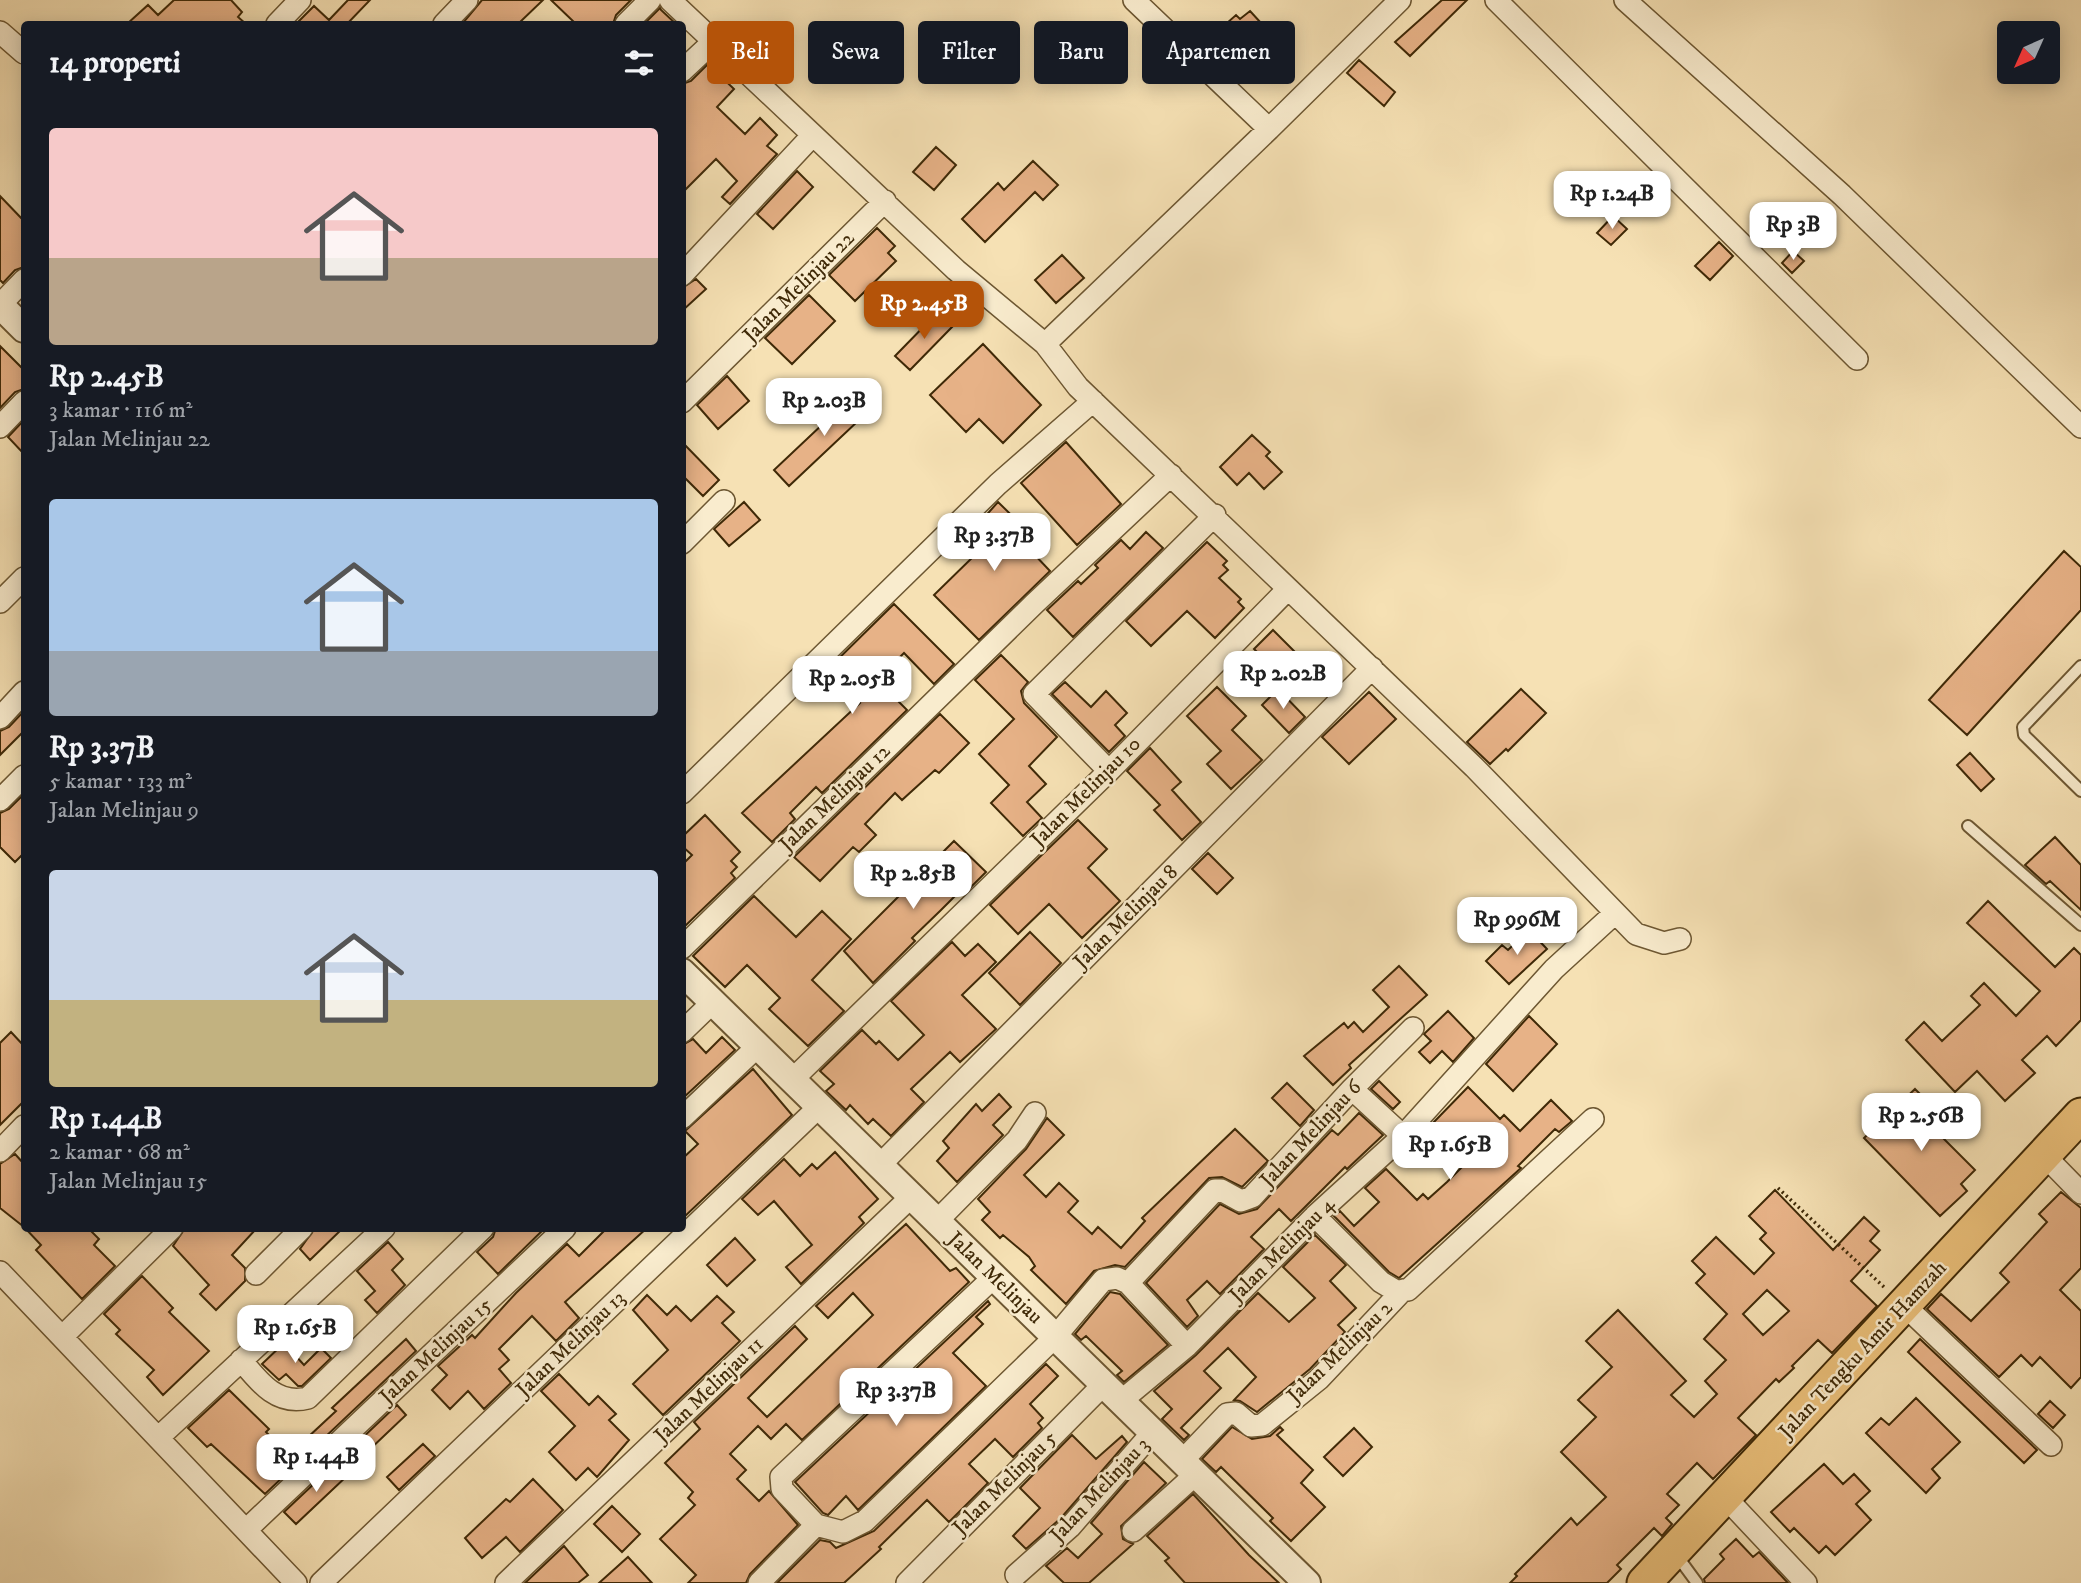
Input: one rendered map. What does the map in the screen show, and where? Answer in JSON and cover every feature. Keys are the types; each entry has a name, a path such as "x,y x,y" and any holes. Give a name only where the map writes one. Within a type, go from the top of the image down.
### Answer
{"main road":[{"name":"Jalan Tengku Amir Hamzah","path":"1644,1583 2081,1115"}],"street":[{"path":"280,21 300,0"},
{"path":"447,21 467,0"},
{"path":"629,21 650,0"},
{"path":"670,0 707,34"},
{"path":"1134,0 1269,129"},
{"path":"1045,344 1400,0"},
{"path":"1496,0 1857,359"},
{"path":"1625,0 1842,195 2081,427"},
{"path":"0,32 21,50"},
{"path":"686,67 707,48"},
{"path":"758,84 886,201 956,270 1045,344 1077,387 1215,515 1287,590 1373,668 1474,767 1614,914 1648,940 1664,943 1680,939"},
{"path":"686,271 812,136"},
{"name":"Jalan Melinjau 22","path":"686,398 886,201"},
{"path":"21,283 0,305 21,326"},
{"path":"686,789 998,484 1093,401"},
{"path":"0,427 21,405"},
{"name":"Jalan Melinjau 12","path":"686,944 1034,604 1171,475"},
{"path":"686,539 724,500"},
{"path":"1109,771 1034,694 1215,515"},
{"path":"0,602 21,581"},
{"name":"Jalan Melinjau 10","path":"792,1080 1109,771 1287,590"},
{"name":"Jalan Melinjau 8","path":"880,1165 1373,668"},
{"path":"0,718 21,695"},
{"path":"0,800 21,782"},
{"name":"Jalan Melinjau 4","path":"1112,1392 1187,1346 1315,1216 1403,1136 1555,970 1614,914"},
{"name":"Jalan Melinjau","path":"686,976 1307,1583"},
{"path":"686,1028 713,1002"},
{"name":"Jalan Melinjau 6","path":"1128,1283 1215,1190 1221,1190 1241,1201 1252,1197 1413,1028"},
{"path":"686,1114 758,1046"},
{"path":"1352,1089 1403,1136"},
{"name":"Jalan Melinjau 13","path":"321,1583 820,1106"},
{"path":"937,1221 1017,1140 1035,1113"},
{"path":"1315,1216 1381,1282 1396,1291 1403,1290 1421,1279 1593,1119"},
{"path":"0,1151 21,1129"},
{"path":"2044,1155 2081,1193"},
{"name":"Jalan Melinjau 11","path":"506,1583 912,1196"},
{"path":"62,1337 168,1232"},
{"path":"256,1274 298,1232"},
{"path":"158,1438 380,1232"},
{"path":"241,1360 264,1387 282,1398 299,1401 309,1398 479,1232"},
{"name":"Jalan Melinjau 15","path":"246,1530 561,1232"},
{"path":"0,1272 296,1583"},
{"path":"994,1277 781,1477 782,1489 816,1525 843,1532 865,1521 1055,1337 1103,1280 1117,1278 1128,1283 1187,1346"},
{"name":"Jalan Melinjau 2","path":"1189,1468 1227,1414 1236,1413 1251,1426 1262,1425 1319,1379 1403,1290"},
{"path":"1905,1306 2051,1445"},
{"name":"Jalan Melinjau 5","path":"907,1583 1112,1392"},
{"name":"Jalan Melinjau 3","path":"1016,1576 1070,1527 1153,1432"},
{"path":"1133,1531 1189,1468"},
{"path":"1725,1497 1806,1583"},
{"path":"758,1583 809,1535 816,1525"}],"lane":[{"path":"2081,666 2022,727 2024,735 2081,791"},
{"path":"1968,827 2081,925"},
{"path":"1674,1551 1697,1583"}],"path":[{"path":"1777,1188 1905,1306"}],"building":[{"path":"174,0 231,0 242,12 238,17 243,21 130,21 148,5 158,15"},
{"path":"348,0 370,0 350,21 299,21 314,6 329,20"},
{"path":"482,0 543,0 521,21 464,21"},
{"path":"551,0 631,0 616,15 614,21 573,21"},
{"path":"1442,0 1467,0 1410,56 1395,42"},
{"path":"660,8 673,21 647,21"},
{"path":"1250,11 1259,21 1229,21 1236,15 1240,19"},
{"path":"1359,60 1395,92 1384,106 1347,73"},
{"path":"707,65 707,84 729,84 734,89 717,107 745,134 760,118 777,135 767,146 777,154 730,204 722,197 737,181 716,159 686,189 686,83"},
{"path":"936,147 956,165 934,190 913,172"},
{"path":"1033,161 1058,185 1043,200 1035,192 985,242 962,219 998,183 1004,190"},
{"path":"797,171 813,187 773,229 757,214"},
{"path":"0,196 21,218 21,268 15,270 3,283 0,280"},
{"path":"1613,216 1627,229 1611,245 1597,233"},
{"path":"877,228 895,246 888,253 896,261 855,301 829,275"},
{"path":"1719,242 1733,256 1710,280 1695,266"},
{"path":"1793,251 1804,261 1792,273 1782,263"},
{"path":"1062,255 1084,278 1056,303 1035,280"},
{"path":"696,279 706,289 686,307 686,285"},
{"path":"809,295 835,321 792,364 765,338"},
{"path":"938,312 953,326 910,370 895,356"},
{"path":"983,344 1041,405 1003,443 979,419 966,432 930,395"},
{"path":"0,346 21,367 21,390 15,392 0,408"},
{"path":"727,376 749,401 718,429 697,405"},
{"path":"860,389 875,405 789,486 774,470"},
{"path":"21,423 21,451 8,437"},
{"path":"1252,435 1270,452 1266,456 1282,472 1264,489 1249,473 1237,485 1220,467"},
{"path":"1066,442 1121,504 1077,545 1021,483"},
{"path":"686,446 719,480 703,496 686,479"},
{"path":"744,502 760,520 729,546 714,529"},
{"path":"998,502 1041,544 1032,552 1050,571 979,640 934,595 978,552 965,539"},
{"path":"1146,532 1163,548 1073,637 1047,610 1078,581 1081,584 1098,568 1095,565 1121,540 1130,549"},
{"path":"1207,542 1227,561 1223,565 1228,570 1219,578 1241,599 1238,602 1244,608 1215,638 1187,611 1151,646 1126,621"},
{"path":"2064,551 2081,567 2081,610 1967,735 1929,700"},
{"path":"894,604 954,664 934,684 904,653 877,680 907,710 822,793 816,787 790,813 795,819 772,842 742,813 860,703 828,669"},
{"path":"1273,630 1300,657 1282,676 1254,649"},
{"path":"1001,655 1028,682 1021,691 1024,703 1057,737 1029,766 1046,784 1027,802 1042,818 1023,836 991,803 1009,785 979,754 1014,719 975,680"},
{"path":"1065,682 1091,707 1106,691 1127,713 1115,725 1125,736 1109,752 1052,694"},
{"path":"1217,687 1246,716 1232,730 1262,760 1231,789 1207,764 1221,751 1187,716"},
{"path":"1278,689 1305,717 1289,733 1262,705"},
{"path":"1521,689 1546,713 1508,751 1506,749 1490,764 1467,742"},
{"path":"1369,692 1396,719 1349,764 1322,737"},
{"path":"21,714 21,734 0,755 0,731 9,727"},
{"path":"940,714 969,743 939,773 935,770 902,800 895,793 865,824 876,835 859,852 853,847 820,881 794,857"},
{"path":"1150,748 1181,782 1172,790 1201,822 1182,840 1154,810 1160,805 1127,771"},
{"path":"1970,753 1994,779 1981,791 1957,765"},
{"path":"21,797 21,856 15,862 0,847 0,813 9,809"},
{"path":"705,815 740,852 731,861 737,867 731,873 735,878 686,925 686,861 692,855 686,850 686,833"},
{"path":"1078,820 1107,849 1088,868 1120,901 1082,938 1049,904 1018,934 990,905"},
{"path":"2055,837 2081,865 2081,910 2050,881 2046,884 2025,865"},
{"path":"954,841 986,872 967,891 964,887 912,938 915,941 873,983 844,951"},
{"path":"1208,853 1233,878 1217,894 1192,869"},
{"path":"754,896 796,937 822,911 851,939 812,980 844,1011 808,1046 769,1009 780,998 747,965 725,987 693,956"},
{"path":"1988,901 2055,967 2074,948 2081,955 2081,1020 2056,1046 2047,1036 2022,1060 2035,1073 2005,1101 1977,1071 1955,1092 1906,1040 1924,1022 1942,1041 1980,1005 1971,996 1984,983 2016,1016 2040,991 1967,923"},
{"path":"1529,930 1547,949 1509,984 1486,961 1502,945 1508,950"},
{"path":"1030,932 1061,963 1020,1005 989,973"},
{"path":"952,942 965,956 978,944 996,962 962,995 996,1029 960,1062 950,1052 911,1089 924,1102 891,1136 873,1119 868,1124 850,1105 846,1110 826,1091 834,1084 820,1071 862,1030 876,1044 879,1041 898,1060 924,1035 891,1001"},
{"path":"1399,966 1427,995 1349,1065 1351,1068 1333,1085 1304,1056 1344,1023 1348,1028 1354,1022 1363,1032 1389,1007 1373,990"},
{"path":"1448,1011 1474,1038 1453,1062 1442,1051 1430,1063 1419,1052 1431,1041 1424,1034"},
{"path":"1529,1016 1557,1044 1513,1091 1486,1064"},
{"path":"11,1032 21,1043 21,1104 0,1125 0,1043"},
{"path":"722,1037 735,1050 686,1095 686,1043 693,1039 706,1053"},
{"path":"753,1069 792,1115 686,1215 686,1155 698,1144 686,1130"},
{"path":"1379,1081 1400,1102 1393,1109 1371,1089"},
{"path":"1287,1083 1314,1110 1300,1126 1272,1098"},
{"path":"1468,1087 1500,1119 1504,1115 1520,1131 1551,1100 1572,1121 1559,1132 1555,1129 1518,1166 1521,1168 1399,1278 1389,1272 1334,1216 1340,1211 1354,1226 1379,1202 1365,1188 1386,1169 1417,1200 1423,1194 1428,1199 1447,1182 1468,1161 1432,1124"},
{"path":"1915,1089 1939,1113 1928,1123 1975,1170 1961,1184 1967,1191 1940,1216 1864,1138"},
{"path":"999,1094 1011,1107 993,1125 1003,1135 957,1182 937,1161 949,1148 943,1141 976,1104 982,1111"},
{"path":"1359,1113 1383,1135 1347,1169 1345,1167 1291,1221 1279,1209 1251,1237 1264,1249 1220,1294 1207,1281 1187,1300 1198,1316 1187,1327 1146,1283 1220,1204 1239,1214 1257,1209 1332,1130 1338,1135"},
{"path":"1047,1118 1064,1135 1024,1175 1046,1197 1059,1183 1078,1201 1068,1212 1092,1234 1098,1227 1121,1248 1145,1221 1142,1218 1235,1129 1268,1161 1242,1187 1222,1177 1209,1178 1125,1267 1115,1265 1094,1271 1066,1304 1031,1270 1035,1266 1029,1257 1003,1235 1000,1238 982,1220 990,1212 978,1199 1026,1149"},
{"path":"835,1152 878,1199 859,1217 864,1223 801,1284 786,1267 812,1245 774,1201 758,1215 742,1199 784,1159 800,1176 812,1164 817,1169"},
{"path":"15,1154 21,1161 21,1225 0,1208 0,1164"},
{"path":"1775,1190 1833,1250 1864,1217 1879,1231 1870,1241 1880,1250 1851,1281 1877,1306 1832,1353 1818,1340 1779,1382 1776,1379 1738,1418 1756,1435 1713,1479 1697,1463 1667,1494 1679,1505 1666,1518 1672,1524 1662,1536 1654,1528 1617,1565 1621,1569 1607,1583 1510,1583 1517,1576 1515,1574 1571,1518 1577,1525 1606,1497 1561,1452 1596,1417 1578,1400 1612,1367 1586,1341 1618,1310 1686,1381 1671,1395 1694,1417 1717,1394 1705,1381 1726,1360 1704,1339 1727,1314 1696,1283 1705,1274 1692,1261 1716,1237 1754,1274 1774,1253 1760,1239 1766,1233 1749,1216","holes":["1767,1290 1789,1311 1763,1335 1743,1314"]},
{"path":"2061,1192 2081,1208 2081,1268 2060,1290 2081,1311 2081,1377 2071,1388 2040,1357 2032,1366 2021,1355 1999,1377 1927,1309 1941,1294 1971,1321 2009,1282 2000,1273 2047,1222 2039,1214"},
{"path":"906,1224 950,1271 956,1268 969,1282 802,1440 786,1424 771,1439 758,1426 730,1454 746,1470 737,1479 759,1501 769,1491 798,1525 750,1574 746,1583 688,1583 696,1575 660,1539 695,1505 688,1498 693,1492 665,1463 700,1429 694,1422 795,1326 807,1339 748,1398 767,1417 873,1315 853,1293 828,1318 816,1306"},
{"path":"29,1232 92,1232 99,1239 94,1245 115,1266 82,1299 36,1250 41,1245"},
{"path":"182,1232 253,1232 232,1255 245,1268 245,1281 216,1310 200,1294 209,1285 173,1246"},
{"path":"312,1232 339,1232 310,1260 300,1249"},
{"path":"495,1232 541,1232 498,1274 477,1252"},
{"path":"603,1232 643,1232 565,1302 579,1318 556,1341 532,1316 499,1349 509,1360 499,1369 511,1383 484,1409 468,1391 450,1409 432,1390 447,1375 438,1366 472,1335 475,1338 516,1293 567,1244 579,1256"},
{"path":"1315,1235 1346,1265 1330,1281 1356,1308 1338,1325 1345,1332 1310,1369 1257,1412 1234,1400 1256,1377 1228,1348 1204,1371 1221,1388 1181,1428 1189,1435 1184,1440 1162,1419 1172,1409 1154,1391 1196,1355 1258,1293 1289,1322 1315,1298 1283,1267"},
{"path":"735,1238 755,1260 727,1286 707,1265"},
{"path":"388,1242 403,1259 392,1270 405,1285 377,1313 365,1300 375,1291 357,1271"},
{"path":"142,1276 173,1308 169,1312 209,1351 163,1395 147,1377 154,1370 116,1334 120,1330 104,1314"},
{"path":"1110,1292 1120,1294 1168,1345 1124,1382 1117,1375 1122,1371 1086,1336 1081,1340 1075,1334"},
{"path":"647,1295 667,1315 676,1306 691,1321 717,1296 734,1312 722,1323 740,1341 663,1415 633,1384 668,1350 633,1310"},
{"path":"988,1301 990,1304 976,1317 983,1324 953,1353 986,1386 858,1510 846,1496 828,1515 823,1513 795,1482"},
{"path":"406,1339 416,1351 265,1494 211,1444 207,1447 188,1428 229,1390 269,1429 266,1432 285,1452 290,1448 293,1451 336,1411 332,1408"},
{"path":"1920,1339 2037,1450 2024,1463 1908,1352"},
{"path":"284,1343 304,1365 321,1348 331,1358 302,1386 298,1386 286,1374 279,1380 262,1364"},
{"path":"1046,1364 1058,1376 1030,1404 1043,1418 1038,1423 1042,1428 1013,1457 995,1439 969,1464 988,1483 949,1522 927,1500 879,1547 881,1549 844,1583 777,1583 820,1540 830,1542 836,1548 874,1531"},
{"path":"559,1374 589,1405 598,1396 616,1414 609,1420 629,1440 597,1477 588,1468 576,1480 549,1452 575,1426 541,1391"},
{"path":"1916,1398 1960,1442 1932,1469 1940,1478 1926,1493 1866,1433 1881,1418 1889,1425"},
{"path":"2050,1401 2065,1415 2053,1428 2038,1414"},
{"path":"397,1405 406,1415 367,1452 358,1442"},
{"path":"1232,1427 1252,1439 1270,1436 1280,1427 1283,1430 1277,1435 1313,1470 1301,1483 1325,1507 1291,1541 1270,1521 1273,1518 1221,1467 1216,1472 1202,1459"},
{"path":"1354,1428 1372,1447 1343,1476 1324,1457"},
{"path":"1072,1435 1096,1459 1122,1436 1127,1442 1061,1518 1026,1549 1013,1536 1040,1508 1020,1488"},
{"path":"423,1444 435,1456 399,1490 387,1477"},
{"path":"1144,1462 1166,1483 1121,1526 1123,1539 1133,1544 1089,1583 1064,1583 1046,1566 1067,1548 1078,1558 1102,1534 1091,1523"},
{"path":"336,1463 348,1475 296,1524 284,1512"},
{"path":"1824,1464 1843,1484 1854,1474 1870,1491 1856,1504 1871,1520 1835,1555 1826,1546 1819,1553 1794,1528 1790,1532 1771,1512"},
{"path":"533,1479 563,1510 520,1552 506,1537 482,1558 465,1538 506,1499 510,1502"},
{"path":"1193,1494 1249,1555 1279,1583 1185,1583 1165,1561 1169,1558 1147,1536"},
{"path":"612,1506 640,1534 622,1552 594,1524"},
{"path":"1736,1539 1753,1557 1759,1552 1788,1583 1705,1583 1704,1579 1724,1559 1720,1554"},
{"path":"564,1546 588,1575 578,1583 525,1583"},
{"path":"628,1557 652,1583 599,1583"}]}
